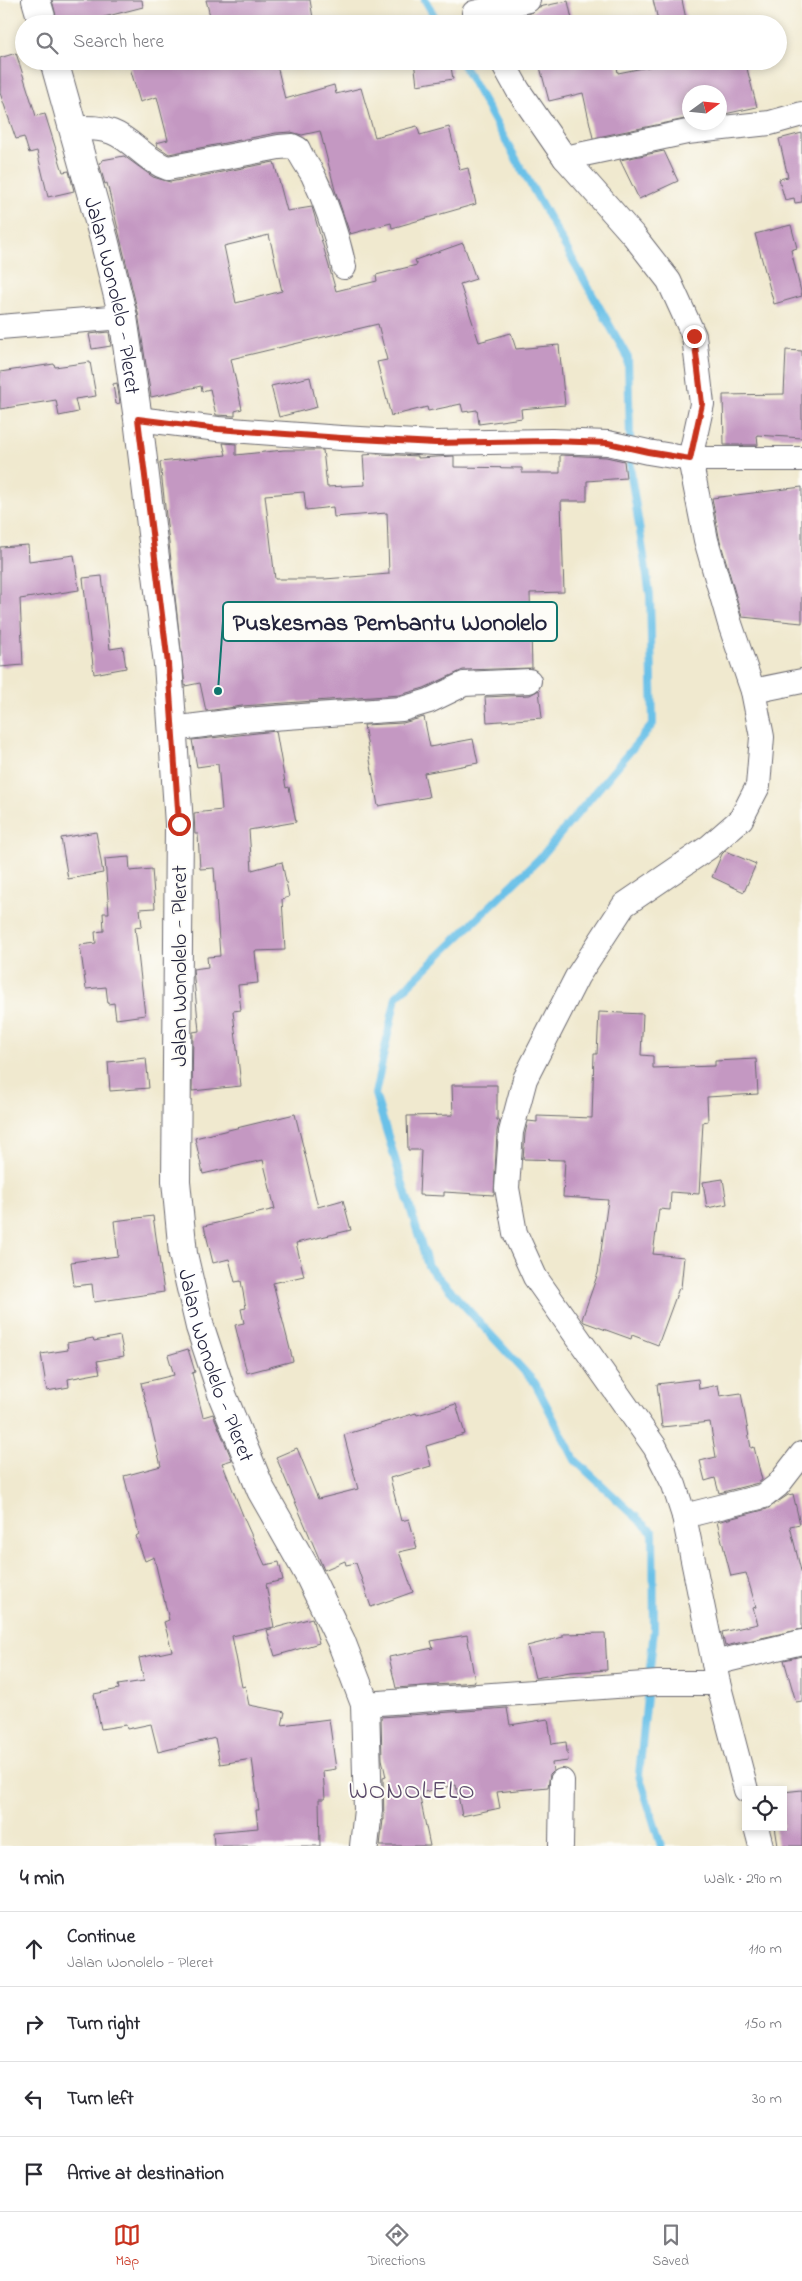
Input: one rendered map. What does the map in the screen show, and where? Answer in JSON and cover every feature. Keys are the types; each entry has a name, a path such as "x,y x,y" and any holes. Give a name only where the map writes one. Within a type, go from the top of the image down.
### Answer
{"main road":[{"path":"36,0 40,15"},
{"name":"Jalan Wonolelo - Pleret","path":"57,70 104,239 122,317 138,419 168,664 179,824 176,1181 183,1254 200,1327 223,1397 261,1490 308,1573 341,1641 365,1704 368,1810 364,1846"}],"street":[{"path":"474,12 528,0"},
{"path":"507,70 518,90 565,158 634,236 669,281 694,336 702,404 690,459 706,540 730,624 753,691 762,737 758,786 742,819 709,847 624,905 577,977 525,1079 510,1132 507,1188 515,1233 535,1277 655,1447 674,1485 684,1516 716,1673 745,1786"},
{"path":"565,158 686,132 770,123 802,114"},
{"path":"73,128 98,128 113,132 158,165 168,168 279,147 292,146 298,149 326,204 344,267"},
{"path":"0,327 122,317"},
{"path":"138,419 218,429 435,443 552,441 608,443 690,459 802,459"},
{"path":"172,729 243,720 402,709 430,701 464,684 530,680"},
{"path":"753,691 802,681"},
{"path":"684,1516 764,1496 778,1485 802,1454"},
{"path":"365,1704 658,1683 716,1673 802,1642"},
{"path":"561,1846 562,1781"},
{"path":"757,1831 761,1846"}],"building":[{"path":"52,0 142,0 143,7 112,15 56,15"},
{"path":"206,0 310,0 312,15 210,15"},
{"path":"653,0 682,0 685,15 657,15"},
{"path":"568,1 571,15 523,15 531,13 539,7"},
{"path":"15,53 15,70 21,70 36,116 45,114 63,172 69,171 74,191 48,197 37,151 29,153 24,137 16,139 0,93 0,58"},
{"path":"131,70 278,70 285,99 334,85 336,94 361,88 375,137 417,126 420,135 449,127 460,170 468,168 476,204 392,228 391,223 350,234 335,190 320,131 302,135 291,132 276,133 169,154 157,146 156,143 168,140 157,97 140,102"},
{"path":"415,70 452,70 453,79 417,85"},
{"path":"541,70 618,70 618,73 633,70 747,70 757,107 727,113 727,85 682,85 682,120 593,138 583,93 549,101"},
{"path":"802,133 802,202 795,203 794,198 785,200 779,179 788,177 779,139"},
{"path":"664,151 678,181 639,199 620,160"},
{"path":"124,156 153,177 170,182 274,162 287,211 312,207 336,291 377,281 376,275 417,265 415,260 463,243 476,279 460,284 479,342 511,333 516,349 559,345 565,405 521,409 522,418 479,424 477,410 463,412 461,404 428,411 427,407 391,416 377,362 387,360 378,324 231,359 242,409 235,411 235,416 216,415 210,389 202,391 201,386 151,397 138,313 107,183 105,184 99,163 102,160","holes":["269,235 282,291 236,303 224,246"]},
{"path":"791,225 797,248 791,250 802,296 774,304 755,234"},
{"path":"109,332 111,346 92,349 89,334"},
{"path":"786,350 802,351 802,438 757,435 758,445 724,445 723,395 784,394"},
{"path":"90,362 96,396 75,399 78,412 59,416 56,400 0,409 0,372 54,364 55,367"},
{"path":"310,377 317,407 279,417 271,386"},
{"path":"117,383 120,403 116,404 113,384"},
{"path":"223,443 236,444 236,455 284,450 323,450 327,487 365,485 363,455 379,454 418,456 418,458 454,456 454,467 522,468 522,473 560,473 560,455 606,457 624,461 626,478 587,481 587,501 561,501 564,592 530,593 532,668 463,670 424,688 400,695 242,706 206,711 200,683 185,686 160,462 226,455","holes":["304,492 306,510 333,507 334,517 387,513 389,574 325,579 275,579 265,495"]},
{"path":"802,487 802,623 742,617 719,537 712,498"},
{"path":"28,545 29,561 74,555 79,590 20,599 23,665 0,667 0,547"},
{"path":"102,576 110,649 123,647 126,668 94,674 83,578"},
{"path":"539,690 542,718 487,722 485,697 530,695"},
{"path":"424,717 430,747 473,739 478,763 424,773 429,797 378,806 364,725 403,723"},
{"path":"276,731 286,788 289,787 296,822 249,830 252,870 282,862 289,897 282,899 285,950 255,951 258,983 238,985 241,1010 233,1011 241,1086 192,1091 193,1032 199,1031 193,969 208,967 207,957 220,956 214,868 200,869 198,834 195,834 194,813 222,810 218,764 197,767 192,740"},
{"path":"96,832 103,873 68,879 61,838"},
{"path":"725,851 756,864 744,892 712,877"},
{"path":"129,857 130,871 152,869 155,908 140,909 142,926 135,927 145,1015 116,1019 114,1003 108,1004 106,987 86,989 80,945 96,943 95,932 104,931 103,913 109,913 105,859"},
{"path":"599,1012 643,1014 641,1055 653,1056 653,1068 715,1066 715,1061 756,1059 758,1094 707,1097 708,1121 703,1122 699,1194 671,1192 670,1210 659,1209 653,1254 684,1257 681,1288 679,1288 658,1345 632,1335 631,1339 584,1322 582,1319 598,1273 608,1200 563,1197 565,1160 523,1159 528,1121 537,1122 537,1116 592,1118 594,1054 597,1054"},
{"path":"146,1058 149,1088 110,1091 108,1062"},
{"path":"452,1085 497,1085 497,1120 500,1120 497,1131 494,1195 444,1192 444,1196 419,1195 421,1150 408,1150 407,1116 453,1115"},
{"path":"295,1114 318,1207 343,1200 351,1230 296,1243 304,1276 273,1283 293,1361 247,1373 235,1325 244,1323 241,1309 246,1308 241,1281 235,1282 229,1259 213,1263 204,1226 275,1209 263,1160 203,1174 195,1138"},
{"path":"723,1179 727,1204 707,1208 703,1182"},
{"path":"153,1216 164,1292 94,1302 92,1284 74,1286 71,1262 118,1256 114,1221"},
{"path":"120,1336 124,1356 97,1361 100,1373 68,1379 69,1387 47,1391 41,1354 68,1350 67,1343 93,1338 94,1341"},
{"path":"188,1349 195,1372 192,1373 203,1417 213,1414 232,1460 222,1463 246,1523 265,1565 279,1562 283,1580 266,1584 274,1627 232,1636 242,1687 245,1686 249,1705 285,1712 282,1725 329,1719 336,1769 323,1771 325,1799 319,1799 320,1846 214,1846 213,1832 258,1828 256,1810 259,1810 252,1759 220,1764 215,1738 158,1752 151,1724 127,1729 126,1725 101,1729 94,1694 119,1689 118,1685 144,1681 139,1658 172,1651 164,1622 169,1620 154,1557 145,1561 136,1536 139,1534 124,1476 161,1466 141,1383 174,1375 168,1355"},
{"path":"698,1379 699,1389 718,1385 720,1396 741,1393 751,1448 754,1447 762,1480 758,1483 719,1493 715,1478 705,1481 700,1461 716,1457 710,1422 662,1427 657,1384"},
{"path":"456,1404 465,1434 426,1446 431,1466 390,1478 401,1521 409,1519 417,1548 399,1552 413,1592 371,1607 356,1563 346,1565 345,1561 324,1570 276,1457 297,1448 318,1499 358,1489 344,1435 416,1413 417,1415"},
{"path":"793,1494 800,1524 790,1526 802,1575 802,1629 725,1646 722,1632 758,1624 753,1608 756,1607 746,1573 731,1576 717,1522 767,1509 788,1495"},
{"path":"312,1618 319,1643 275,1656 267,1630"},
{"path":"605,1633 607,1670 570,1672 535,1678 527,1646 563,1637 563,1634"},
{"path":"467,1635 475,1682 396,1688 389,1657 433,1648 431,1641"},
{"path":"802,1656 802,1701 796,1702 784,1660"},
{"path":"507,1708 510,1725 548,1719 552,1744 566,1742 568,1761 552,1763 553,1771 550,1774 548,1787 497,1792 500,1808 462,1816 456,1785 419,1793 430,1846 380,1846 384,1820 383,1778 386,1777 382,1759 381,1717"},
{"path":"802,1790 802,1846 778,1846 776,1831 787,1831 787,1792"}],"waterway":[{"path":"425,0 434,15"},
{"path":"466,70 628,358 631,475 650,595 653,724 540,858 396,997 375,1094 428,1266 535,1383 575,1460 653,1533 654,1629 639,1775 661,1846"}],"place":[{"name":"Puskesmas Pembantu Wonolelo","path":"218,691"}],"district":[{"name":"WONOLELO","path":"412,1789"}],"route":[{"path":"179,824 168,664 138,419 218,429 435,443 552,441 608,443 690,459 702,404 694,336"}]}
